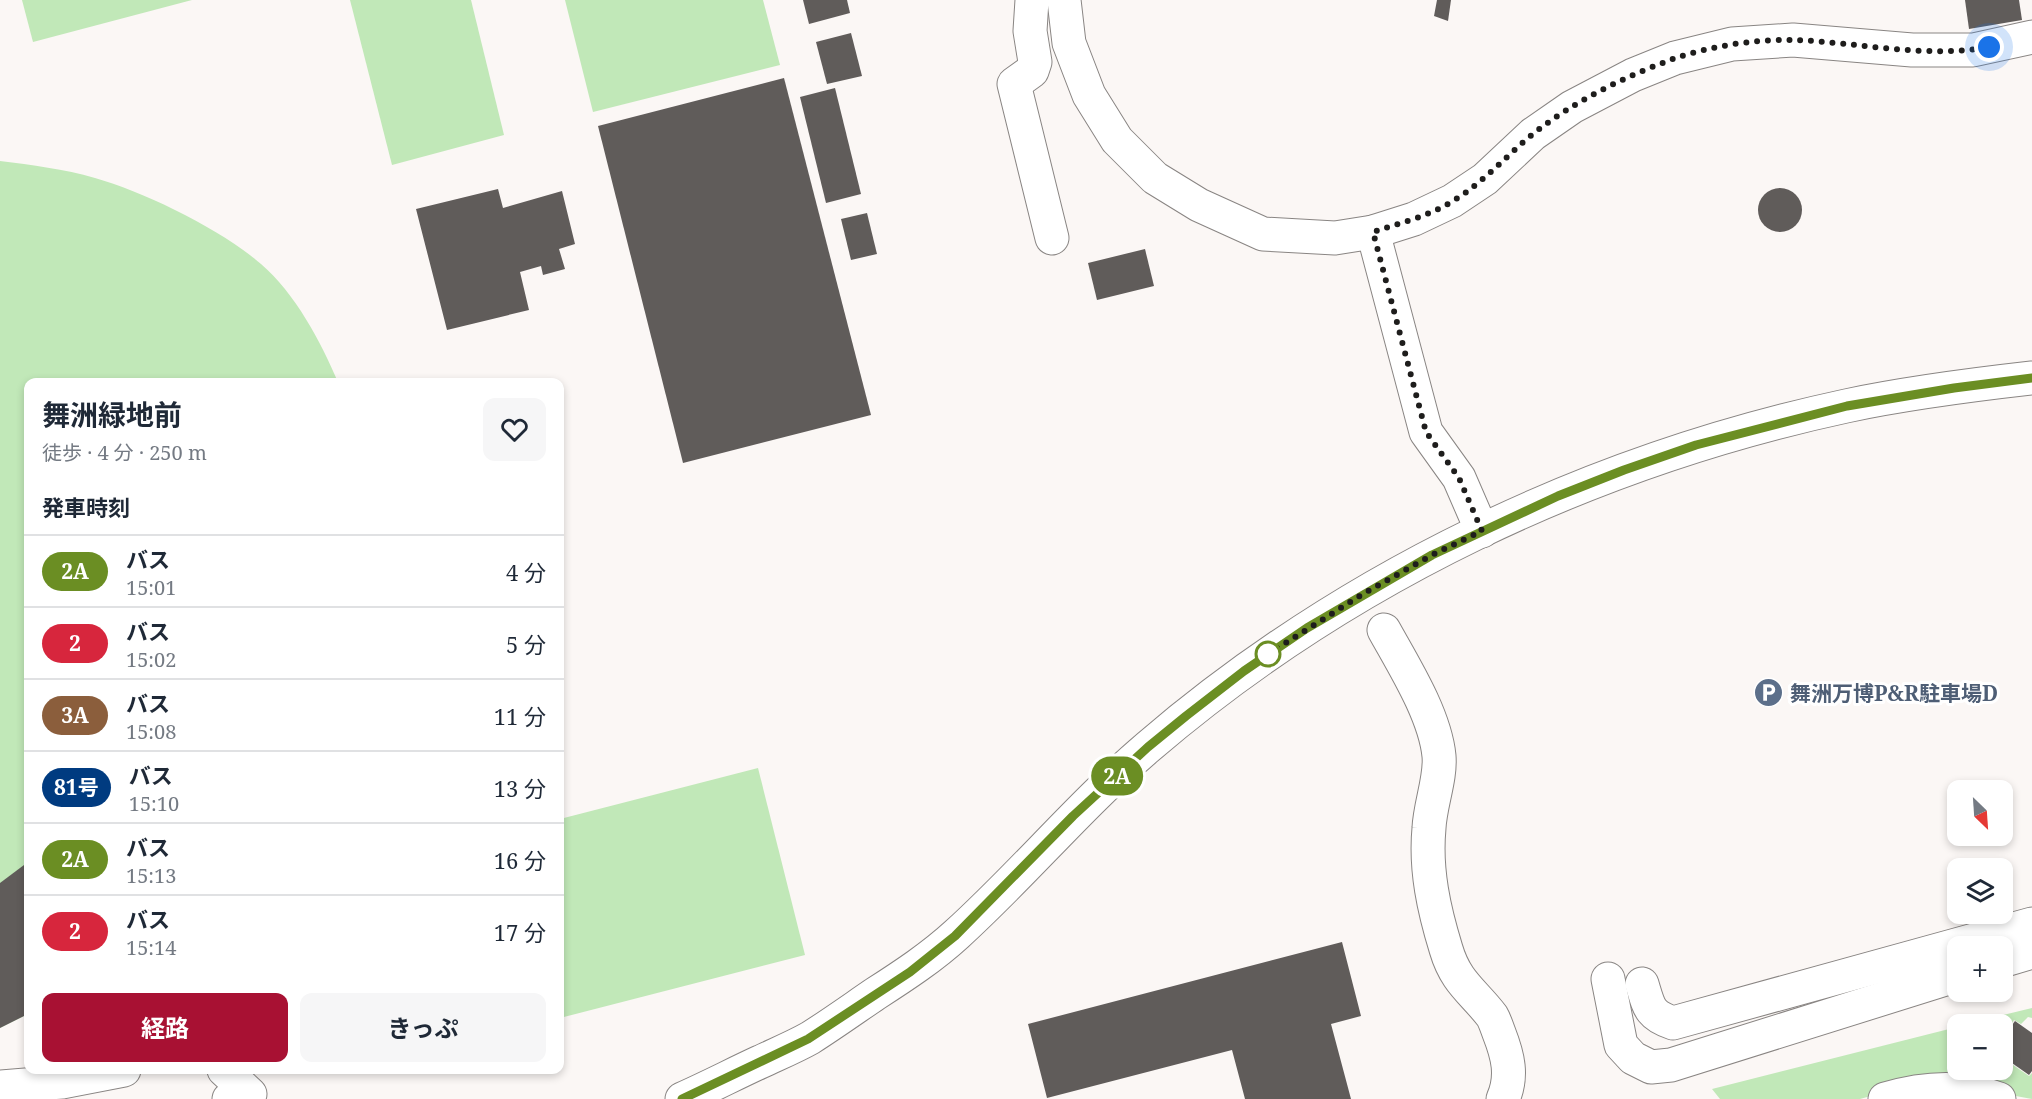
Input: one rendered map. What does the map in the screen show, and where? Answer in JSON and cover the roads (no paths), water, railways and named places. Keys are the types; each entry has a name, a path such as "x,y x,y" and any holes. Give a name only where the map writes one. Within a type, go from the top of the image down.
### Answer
{"street":[{"path":"1032,0 1030,31 1035,62 1032,71 1014,84 1052,238"},
{"path":"1064,0 1069,43 1089,95 1117,140 1155,178 1199,205 1263,234 1335,238 1373,232 1414,219 1452,201 1485,179 1533,134 1572,106 1633,75 1675,58 1732,44 1793,40 1912,50 1973,50 2032,37"},
{"path":"1373,232 1426,432 1459,478 1482,531"},
{"path":"682,1099 808,1039 910,972 955,936 1073,816 1137,757 1236,677 1307,628 1432,555 1558,496 1696,445 1847,406 2032,378"},
{"path":"1384,630 1430,720 1439,756 1429,827 1428,860 1432,897 1451,967 1461,983 1493,1018 1508,1056 1508,1088 1503,1099"},
{"path":"1642,984 1650,1010 1660,1018 1673,1023 2032,924"},
{"path":"2013,958 2032,952"},
{"path":"1608,979 1622,1045 1633,1058 1651,1067 1671,1065 1947,978"},
{"path":"0,1087 63,1082 104,1074"},
{"path":"228,1074 249,1094 229,1099"},
{"path":"1885,1099 1905,1093 1934,1090 1985,1094 1999,1099"}],"place":[{"name":"舞洲万博P&R駐車場D","path":"1769,693"}]}
